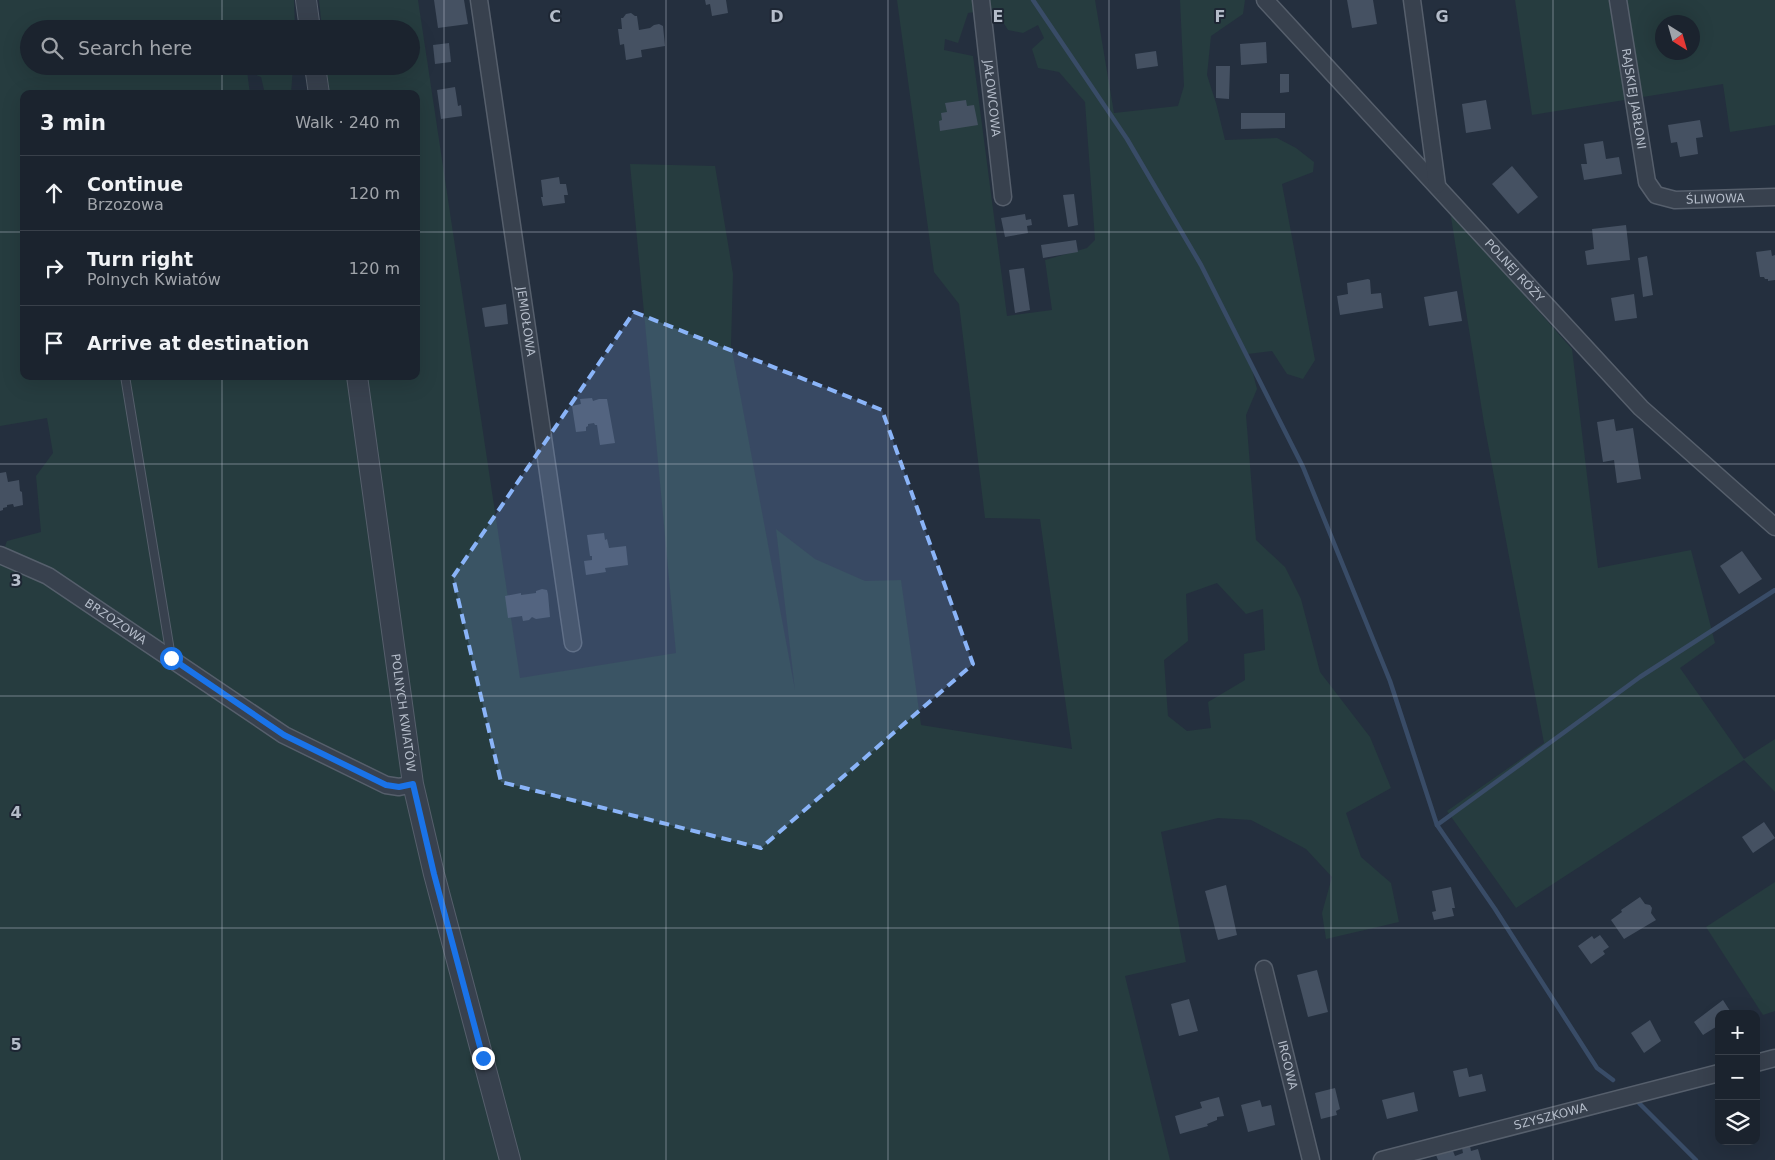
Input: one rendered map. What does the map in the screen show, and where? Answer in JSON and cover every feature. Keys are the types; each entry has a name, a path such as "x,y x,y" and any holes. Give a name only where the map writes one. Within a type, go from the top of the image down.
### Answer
{"street":[{"path":"306,0 309,20"},
{"name":"JEMIOŁOWA","path":"479,0 573,643"},
{"name":"JAŁOWCOWA","path":"981,0 1003,198"},
{"name":"POLNEJ RÓŻY","path":"1265,0 1641,408 1775,527"},
{"path":"1412,0 1436,185"},
{"name":"RAJSKIEJ JABŁONI","path":"1618,0 1647,182 1656,195"},
{"path":"316,75 318,90"},
{"name":"ŚLIWOWA","path":"1656,195 1675,200 1775,197"},
{"name":"POLNYCH KWIATÓW","path":"358,380 413,784 436,883 510,1160"},
{"name":"BRZOZOWA","path":"0,555 48,576 284,735 386,785 399,787 413,784"},
{"name":"IRGOWA","path":"1264,969 1311,1160"},
{"path":"1760,1062 1775,1058"},
{"name":"SZYSZKOWA","path":"1382,1160 1715,1074"}],"lane":[{"path":"125,380 171,658"}],"highlighted area":[{"path":"634,312 882,410 973,664 761,848 501,782 453,577"}],"green space":[{"path":"0,0 294,0 295,20 20,20 20,75 248,75 249,90 20,90 20,380 420,380 420,90 329,90 327,75 420,75 420,20 321,20 319,0 418,0 520,678 676,653 630,164 715,166 733,274 731,345 795,690 776,529 815,559 865,581 901,580 921,725 1072,749 1040,519 985,518 959,304 934,272 897,0 1095,0 1114,113 1178,106 1184,86 1180,0 1245,0 1243,14 1211,36 1207,75 1225,140 1277,138 1296,148 1314,162 1313,172 1282,184 1315,360 1303,379 1287,374 1272,351 1248,354 1257,389 1246,415 1256,540 1285,567 1301,599 1320,672 1370,737 1391,788 1346,813 1361,857 1391,883 1399,922 1326,939 1322,913 1332,877 1306,849 1251,820 1218,818 1161,832 1186,962 1125,976 1170,1160 0,1160 0,560 7,541 41,532 36,476 53,453 47,418 0,426","holes":["995,9 1008,30 1023,33 1038,25 1044,38 1032,49 1038,68 1059,72 1085,102 1095,240 1087,248 1045,260 1052,310 1007,316 973,56 944,50 945,39 958,43 968,13","1217,583 1246,614 1263,609 1265,650 1244,654 1245,680 1208,702 1211,728 1187,731 1168,716 1164,660 1188,641 1186,594"]},
{"path":"1515,0 1775,0 1775,125 1730,132 1723,84 1532,115"},
{"path":"256,75 292,75 291,90 264,90 261,77"},
{"path":"1450,211 1572,349 1598,568 1691,550 1715,643 1680,668 1744,759 1775,739 1775,792 1744,760 1516,908 1447,811 1544,743 1484,423"},
{"path":"1775,882 1775,1011 1763,1015 1706,927"}],"building":[{"path":"434,0 464,0 468,24 438,28"},
{"path":"705,0 726,0 728,13 712,16 710,4 706,5"},
{"path":"1347,0 1373,0 1377,24 1352,28"},
{"path":"631,13 637,16 639,30 659,24 663,26 665,46 641,50 642,57 626,60 624,44 620,45 618,29 622,29 621,18"},
{"path":"1266,42 1267,63 1241,65 1240,44"},
{"path":"449,43 451,62 435,64 433,45"},
{"path":"1156,51 1158,66 1137,69 1135,54"},
{"path":"1216,66 1230,66 1229,99 1216,98"},
{"path":"1280,74 1289,74 1289,92 1280,93"},
{"path":"455,87 458,106 461,105 462,116 441,119 437,90"},
{"path":"966,100 967,106 974,105 978,125 940,131 939,121 942,120 941,113 947,112 945,103"},
{"path":"1486,100 1491,129 1466,133 1462,104"},
{"path":"1241,113 1285,113 1285,128 1241,129"},
{"path":"1700,120 1703,137 1696,138 1698,154 1680,157 1677,142 1671,143 1668,125"},
{"path":"1603,141 1606,159 1619,157 1622,174 1584,180 1581,164 1587,164 1584,144"},
{"path":"1512,166 1538,197 1518,214 1492,184"},
{"path":"559,177 560,184 566,184 568,195 564,195 565,203 543,206 541,180"},
{"path":"1074,194 1078,225 1068,227 1063,195"},
{"path":"1025,214 1026,220 1031,219 1032,225 1027,226 1028,233 1005,237 1001,218"},
{"path":"1626,225 1630,260 1587,265 1585,251 1594,249 1592,229"},
{"path":"1076,240 1078,252 1043,258 1041,245"},
{"path":"1771,250 1772,256 1775,255 1775,280 1768,281 1764,277 1760,277 1756,252"},
{"path":"1647,256 1653,295 1643,297 1638,258"},
{"path":"1024,268 1030,310 1015,313 1009,270"},
{"path":"1370,280 1371,294 1381,293 1383,308 1340,315 1337,296 1348,294 1347,283"},
{"path":"1457,291 1462,321 1429,326 1424,297"},
{"path":"1634,294 1637,318 1615,321 1611,298"},
{"path":"506,304 508,324 485,327 482,308"},
{"path":"592,398 593,401 607,399 615,443 600,445 597,425 594,423 588,424 586,431 576,432 572,406 581,404 580,399"},
{"path":"1614,419 1616,431 1633,428 1641,479 1617,483 1614,460 1603,462 1597,422"},
{"path":"6,472 8,482 19,480 23,505 14,507 13,504 7,505 7,507 0,511 0,473"},
{"path":"604,533 609,548 626,546 628,565 605,568 606,572 586,575 584,561 592,560 587,535"},
{"path":"1742,551 1762,579 1739,594 1720,566"},
{"path":"547,590 550,617 536,619 532,617 529,620 523,621 522,616 508,618 505,596 536,593 536,591"},
{"path":"1764,822 1775,838 1753,853 1742,837"},
{"path":"1226,885 1237,935 1218,940 1205,891"},
{"path":"1451,887 1455,908 1452,908 1454,916 1434,920 1432,912 1436,911 1432,891"},
{"path":"1640,897 1645,904 1650,905 1652,908 1651,913 1656,920 1624,939 1611,920 1622,912 1621,910"},
{"path":"1600,935 1609,947 1603,951 1605,954 1591,964 1578,946 1592,936 1594,939"},
{"path":"1317,970 1328,1012 1308,1017 1297,975"},
{"path":"1189,999 1198,1031 1179,1036 1171,1004"},
{"path":"1723,1000 1729,1010 1715,1010 1715,1028 1703,1035 1694,1022"},
{"path":"1650,1020 1661,1041 1644,1053 1631,1033"},
{"path":"1467,1068 1469,1077 1482,1074 1486,1091 1459,1097 1453,1071"},
{"path":"1335,1088 1340,1109 1336,1111 1337,1115 1321,1119 1315,1093"},
{"path":"1414,1092 1418,1111 1387,1119 1382,1100"},
{"path":"1219,1097 1224,1116 1217,1117 1217,1120 1207,1124 1208,1126 1180,1134 1175,1116 1202,1108 1200,1102"},
{"path":"1260,1100 1262,1107 1271,1105 1275,1125 1248,1132 1241,1105"},
{"path":"1470,1146 1471,1151 1478,1149 1481,1160 1438,1160 1436,1155 1453,1151 1455,1156 1463,1153 1462,1148"}],"waterway":[{"path":"1033,0 1127,139 1201,265 1303,467 1390,681 1437,825"},
{"path":"1613,1080 1597,1068 1495,909 1437,825 1640,677 1775,590"},
{"path":"1635,1099 1696,1160"}],"route":[{"path":"171,658 284,735 386,785 399,787 413,784 434,874 483,1058"}]}
